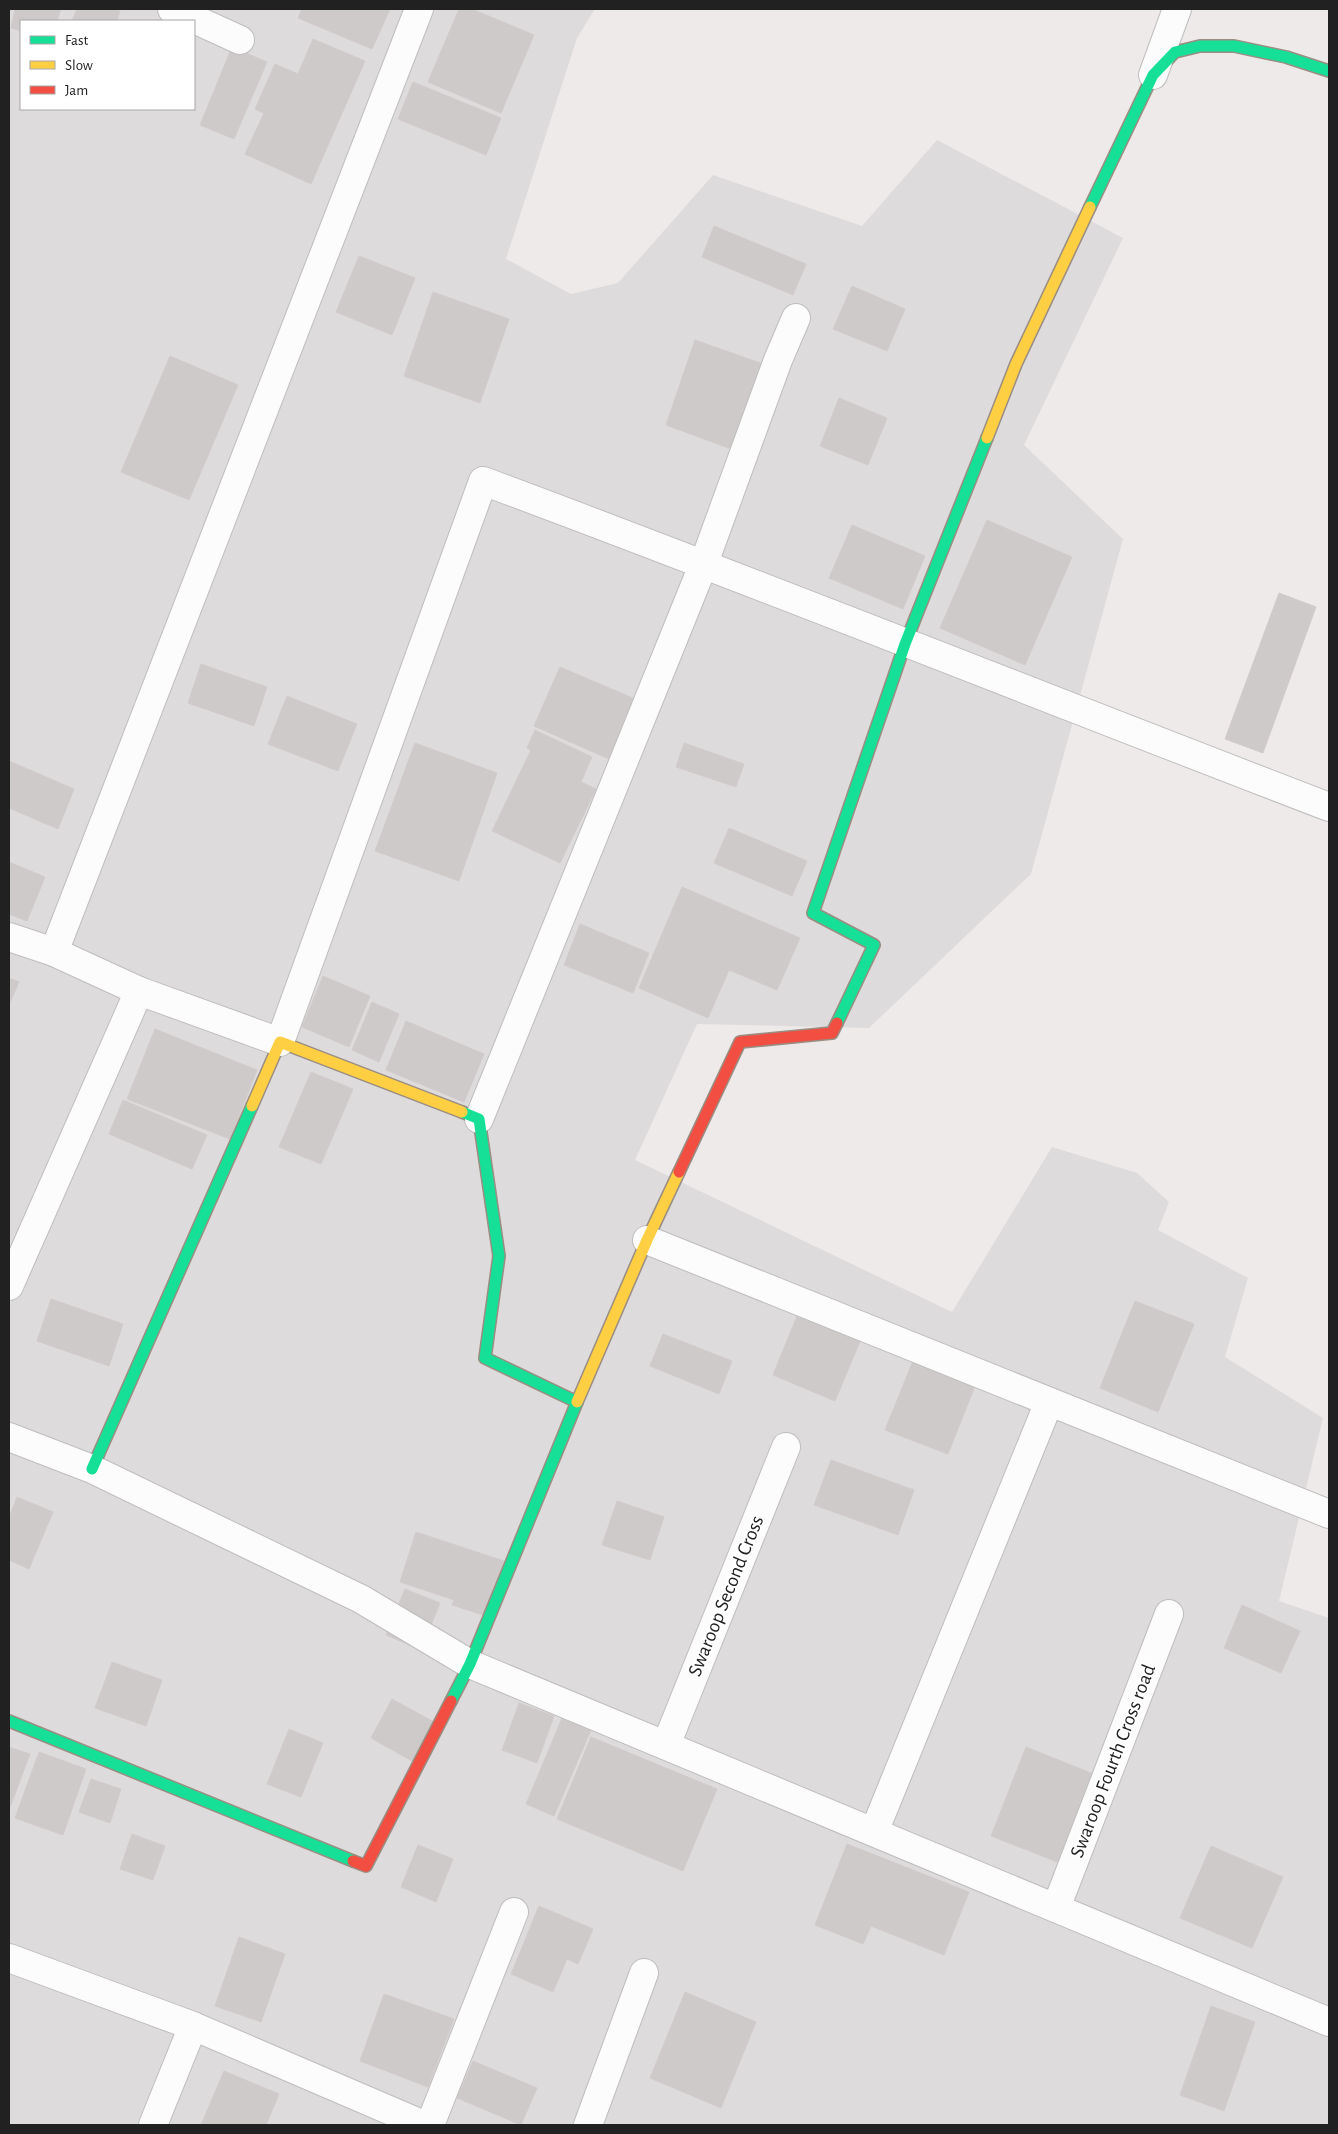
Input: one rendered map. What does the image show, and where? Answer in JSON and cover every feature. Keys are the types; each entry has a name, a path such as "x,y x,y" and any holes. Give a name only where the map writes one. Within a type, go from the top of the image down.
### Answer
{"street":[{"path":"172,9 240,40"},
{"path":"54,952 419,9"},
{"path":"9,1721 366,1866 470,1664 577,1402 647,1240 740,1042 832,1033 874,945 813,913 905,644 1016,364 1153,76 1177,9"},
{"path":"1153,76 1174,52 1200,46 1234,46 1286,57 1329,72"},
{"path":"577,1402 484,1358 499,1256 479,1119 704,563 778,360 796,318"},
{"path":"92,1468 280,1042 483,481 704,563 905,644 1329,807"},
{"path":"9,937 54,952 139,991 280,1042 479,1119"},
{"path":"9,1286 139,991"},
{"path":"647,1240 1329,1514"},
{"path":"874,1832 1049,1402"},
{"path":"9,1437 92,1468 361,1600 470,1664 1329,2022"},
{"name":"Swaroop Second Cross","path":"666,1745 786,1447"},
{"name":"Swaroop Fourth Cross road","path":"1056,1908 1169,1614"},
{"path":"430,2125 514,1912"},
{"path":"9,1958 193,2026 424,2125"},
{"path":"588,2125 644,1973"},
{"path":"153,2125 193,2026"}],"shaded area":[{"path":"9,9 595,9 577,38 506,259 571,294 618,283 713,175 862,226 937,140 1123,238 1024,445 1123,539 1031,874 869,1028 697,1024 635,1160 952,1312 1052,1147 1137,1173 1169,1202 1158,1230 1248,1278 1225,1357 1323,1418 1279,1601 1329,1618 1329,2125 9,2125"}],"building":[{"path":"15,9 61,9 57,20 20,20 20,31 11,28"},
{"path":"77,9 114,9 120,11 117,20 72,20"},
{"path":"302,9 390,9 372,49 298,18"},
{"path":"459,9 472,9 534,35 501,113 428,82"},
{"path":"313,39 365,61 311,184 245,154 264,113 255,109 275,64 298,74"},
{"path":"232,47 267,62 234,139 200,125"},
{"path":"413,82 501,118 486,155 398,119"},
{"path":"714,226 806,264 793,295 702,257"},
{"path":"359,256 415,278 392,335 336,312"},
{"path":"852,286 905,309 887,351 833,329"},
{"path":"433,292 509,319 480,403 404,376"},
{"path":"695,340 763,364 734,450 666,425"},
{"path":"170,356 238,385 189,500 121,472"},
{"path":"839,398 887,418 868,465 820,446"},
{"path":"987,520 1072,557 1025,665 940,628"},
{"path":"852,525 925,556 903,609 829,578"},
{"path":"1279,593 1316,607 1263,753 1225,739"},
{"path":"201,664 267,687 254,726 188,703"},
{"path":"560,667 635,699 609,759 534,726"},
{"path":"287,696 357,724 338,771 268,744"},
{"path":"535,730 592,757 581,782 596,789 560,863 492,831 531,750 527,748"},
{"path":"415,743 497,773 459,881 375,851"},
{"path":"684,743 744,764 736,787 676,767"},
{"path":"9,761 74,789 58,829 9,808"},
{"path":"729,828 807,861 792,896 714,863"},
{"path":"9,862 45,877 27,921 9,914"},
{"path":"682,887 800,938 777,990 729,970 708,1018 639,988"},
{"path":"580,924 649,953 633,993 564,965"},
{"path":"323,976 370,996 349,1047 302,1027"},
{"path":"9,978 19,982 9,1005"},
{"path":"372,1002 399,1014 379,1062 352,1050"},
{"path":"406,1021 484,1054 464,1102 386,1070"},
{"path":"155,1029 257,1070 230,1139 127,1099"},
{"path":"311,1072 353,1089 321,1164 279,1147"},
{"path":"123,1100 207,1135 192,1169 109,1134"},
{"path":"51,1299 123,1324 109,1366 37,1341"},
{"path":"1135,1301 1194,1324 1158,1412 1100,1388"},
{"path":"801,1306 864,1332 835,1401 773,1375"},
{"path":"663,1334 732,1361 719,1394 650,1366"},
{"path":"915,1356 977,1381 948,1454 885,1430"},
{"path":"831,1460 914,1490 898,1535 814,1505"},
{"path":"17,1497 53,1512 29,1569 9,1560 9,1518"},
{"path":"617,1501 664,1517 650,1560 602,1545"},
{"path":"416,1532 504,1561 486,1616 452,1605 454,1600 400,1582"},
{"path":"405,1589 440,1603 421,1650 386,1635"},
{"path":"1242,1605 1300,1631 1281,1673 1224,1648"},
{"path":"112,1662 162,1680 146,1726 95,1708"},
{"path":"392,1699 434,1722 412,1761 371,1738"},
{"path":"519,1703 554,1716 537,1763 502,1750"},
{"path":"562,1718 591,1730 554,1816 526,1804"},
{"path":"289,1729 323,1743 301,1797 267,1784"},
{"path":"591,1737 717,1789 683,1871 557,1819"},
{"path":"9,1747 30,1754 9,1810"},
{"path":"1026,1747 1106,1779 1070,1867 991,1836"},
{"path":"39,1752 86,1769 63,1835 15,1818"},
{"path":"91,1779 121,1789 110,1823 79,1812"},
{"path":"132,1834 165,1846 153,1880 120,1869"},
{"path":"847,1844 969,1892 944,1955 871,1926 863,1944 815,1925"},
{"path":"418,1845 453,1859 436,1902 401,1887"},
{"path":"1211,1846 1283,1877 1252,1948 1180,1918"},
{"path":"539,1906 593,1929 578,1964 567,1959 553,1992 511,1974"},
{"path":"239,1937 285,1954 261,2022 215,2006"},
{"path":"685,1992 756,2022 721,2108 650,2078"},
{"path":"384,1994 454,2019 428,2087 360,2061"},
{"path":"1211,2006 1255,2022 1224,2111 1180,2095"},
{"path":"473,2061 537,2088 521,2125 457,2098"},
{"path":"224,2071 279,2094 266,2125 201,2125"}],"traffic: fast":[{"path":"1090,207 1153,75 1175,52 1200,46 1234,46 1286,57 1329,71"},
{"path":"837,1023 874,945 813,913 905,644 987,438"},
{"path":"92,1469 252,1106"},
{"path":"451,1701 470,1664 577,1402 485,1358 499,1256 479,1119 462,1112"},
{"path":"9,1721 353,1861"}],"traffic: slow":[{"path":"987,438 1016,364 1090,207"},
{"path":"252,1106 280,1042 462,1112"},
{"path":"577,1402 647,1240 679,1172"}],"traffic: jam":[{"path":"679,1172 740,1042 832,1033 837,1023"},
{"path":"353,1861 366,1866 451,1701"}]}
